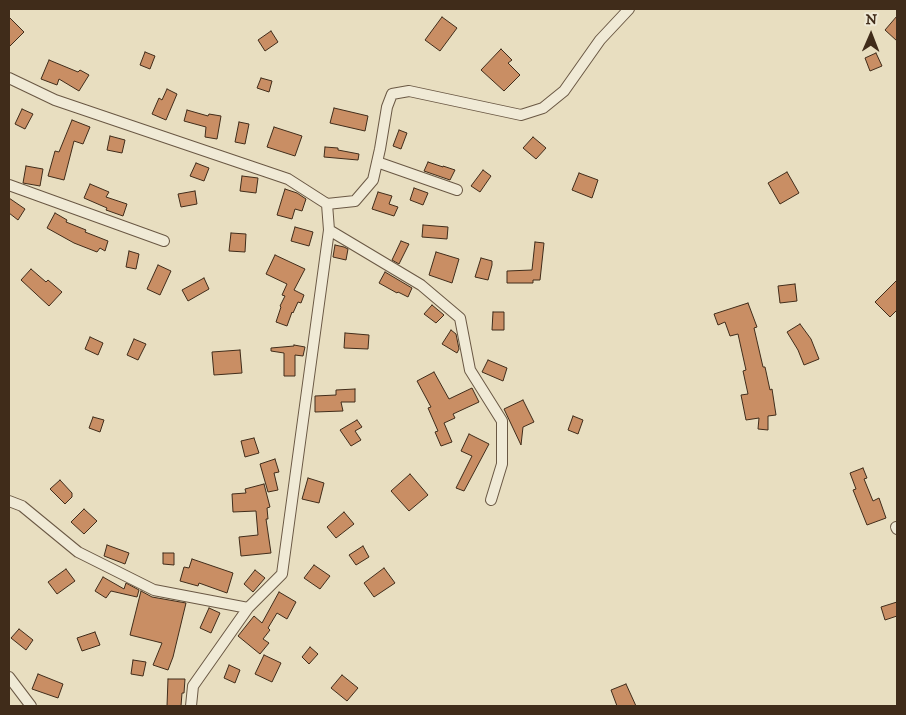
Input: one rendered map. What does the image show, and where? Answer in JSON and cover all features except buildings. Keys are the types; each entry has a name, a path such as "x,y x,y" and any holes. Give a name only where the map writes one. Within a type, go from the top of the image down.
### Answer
{"street":[{"path":"9,78 55,100 288,180 326,204 355,201 373,180 387,107 392,94 409,91 521,115 543,108 564,91 600,40 629,9"},
{"path":"377,162 456,190"},
{"path":"9,185 164,241"},
{"path":"191,706 193,686 248,608 282,574 329,230 326,204"},
{"path":"329,230 420,285 460,318 470,370 502,421 502,464 491,500"},
{"path":"9,501 22,506 78,552 154,590 248,608"},
{"path":"9,677 31,706"}]}
